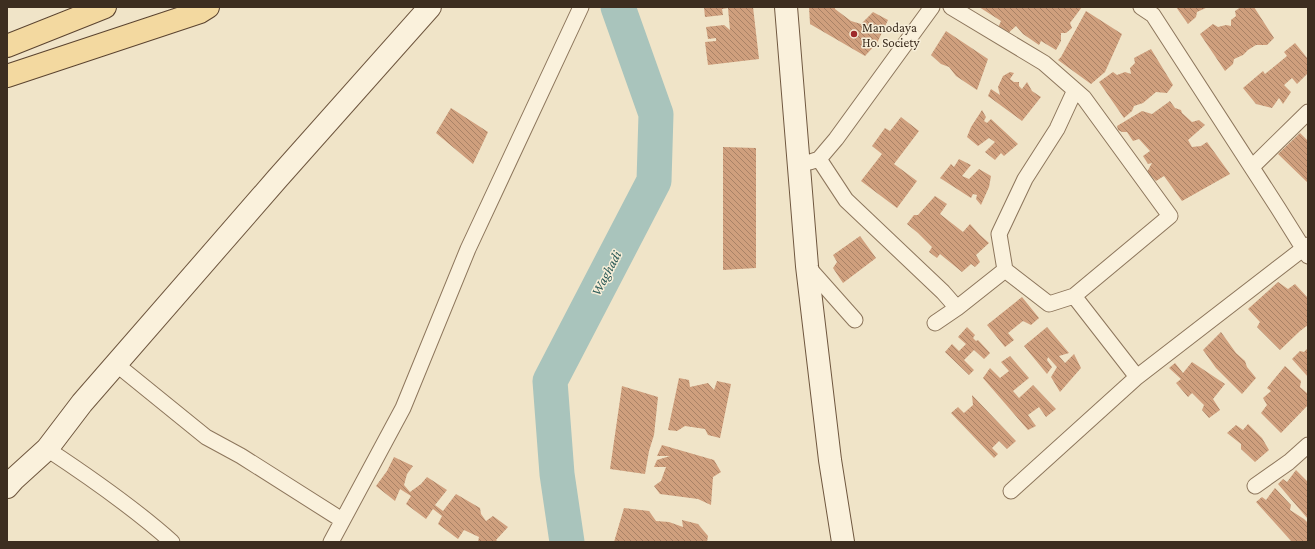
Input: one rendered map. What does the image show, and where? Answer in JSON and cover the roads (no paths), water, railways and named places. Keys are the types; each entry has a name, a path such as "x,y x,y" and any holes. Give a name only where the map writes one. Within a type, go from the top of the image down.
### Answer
{"main road":[{"path":"7,46 105,7"},
{"path":"7,76 200,12 208,7"}],"street":[{"path":"9,480 47,449 82,403 277,179 430,7"},
{"path":"331,542 403,408 468,249 581,7"},
{"path":"786,7 809,163 807,266 830,460 843,542"},
{"path":"809,163 836,139 932,7"},
{"path":"951,7 1044,63 1075,90 1084,98 1170,216 1074,296 1049,304 1005,270 999,234 1025,179 1057,129 1075,90"},
{"path":"1011,491 1137,377 1307,250 1153,15 1141,7"},
{"path":"1252,167 1308,112"},
{"path":"809,163 943,292 957,308"},
{"path":"807,266 855,320"},
{"path":"935,323 957,308 1005,270"},
{"path":"1074,296 1137,377"},
{"path":"116,364 206,437 241,456 342,520"},
{"path":"1255,486 1289,462 1308,445"},
{"path":"47,449 96,481 150,522 172,542"}],"waterway":[{"name":"Waghadi","path":"567,542 557,474 550,381 654,181 656,114 618,7"}],"place":[{"name":"Manodaya Ho. Society","path":"854,34"}]}
